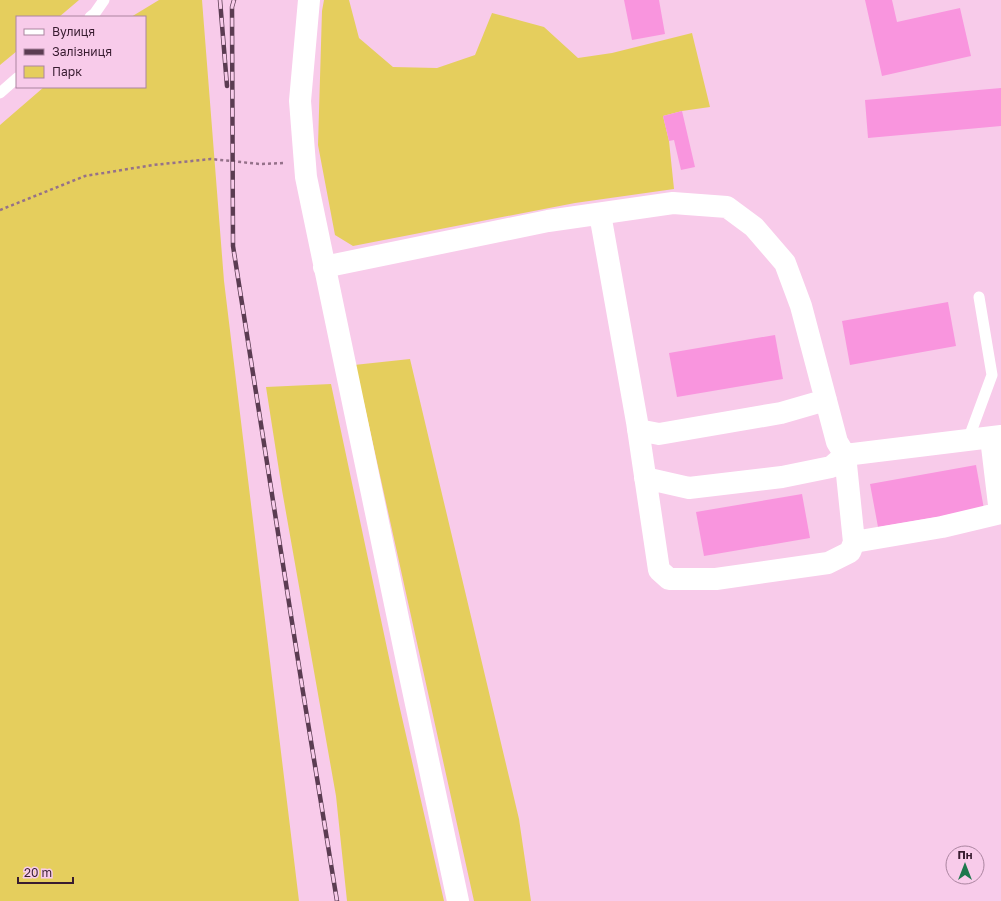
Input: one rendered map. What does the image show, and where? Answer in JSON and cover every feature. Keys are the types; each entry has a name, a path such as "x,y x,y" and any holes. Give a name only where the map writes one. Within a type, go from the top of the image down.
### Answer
{"street":[{"path":"309,0 300,101 306,177 458,901"},
{"path":"324,267 548,221 673,202 727,207 754,227 785,263 801,306 837,442 845,455 854,542 850,552 828,563 716,579 669,579 659,570 638,430 600,214"},
{"path":"638,430 658,434 781,413 826,400"},
{"path":"645,478 689,488 782,477 831,467 845,455 996,437 1000,513 942,527 854,542"}],"lane":[{"path":"91,16 104,0"},
{"path":"0,92 16,79"},
{"path":"968,440 997,374 979,297"}],"path":[{"path":"0,210 85,176 145,166 211,160 260,164 304,162"}],"green space":[{"path":"0,0 79,0 60,16 16,16 16,52 0,65"},
{"path":"159,0 202,0 224,281 299,901 0,901 0,125 43,88 146,88 146,16 133,16"},
{"path":"324,0 349,0 359,38 393,67 437,68 475,55 492,13 544,27 578,58 612,53 692,33 710,107 682,111 663,116 669,141 674,189 575,203 353,246 335,235 318,145 322,11"},
{"path":"410,359 519,819 531,901 474,901 364,403 354,365"},
{"path":"331,384 398,700 444,901 347,901 336,796 282,490 266,387"}],"building":[{"path":"624,0 659,0 665,34 632,40"},
{"path":"865,0 892,0 897,22 960,8 971,56 882,76"},
{"path":"1001,88 1001,126 868,138 865,100"},
{"path":"682,111 695,167 681,170 674,140 669,141 663,116"},
{"path":"948,302 956,346 850,365 842,321"},
{"path":"775,335 783,379 677,397 669,353"},
{"path":"976,465 984,509 878,527 870,484"},
{"path":"802,494 810,538 704,556 696,512"}],"railway":[{"path":"220,0 227,86"},
{"path":"234,0 232,7 233,246 337,901"}]}
